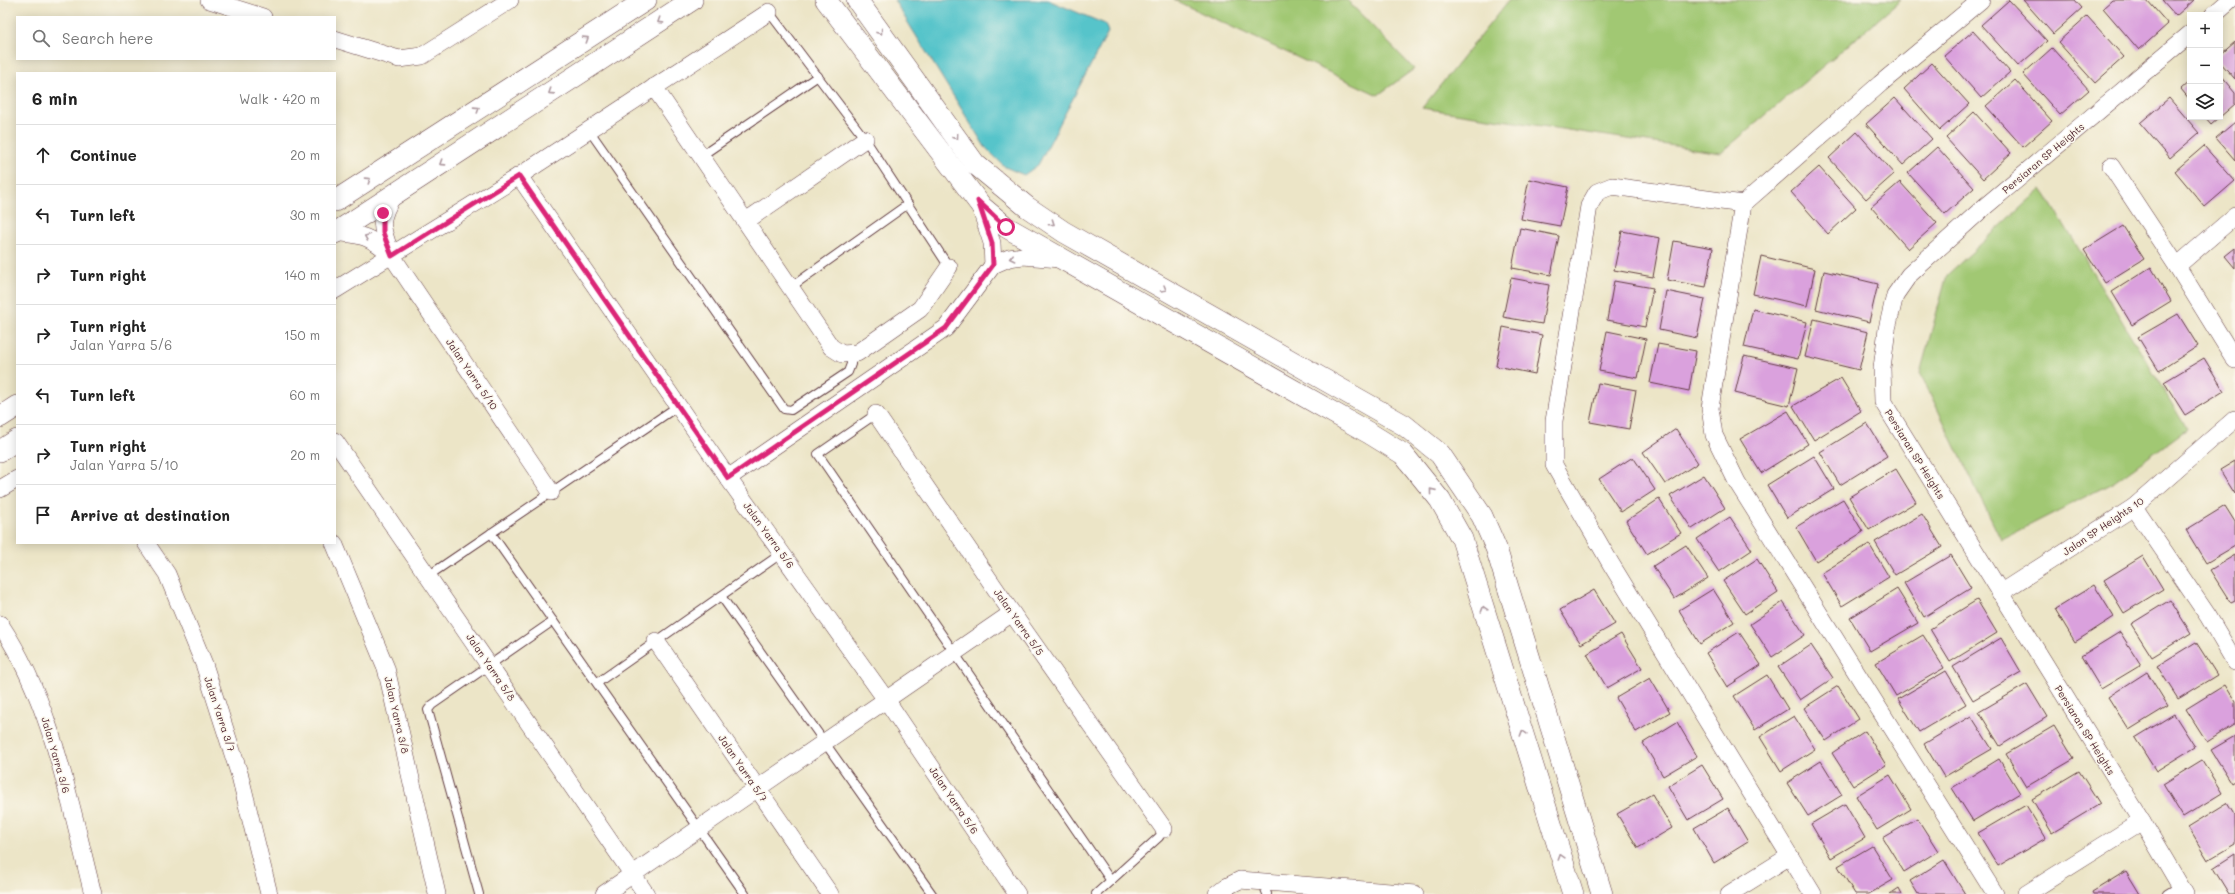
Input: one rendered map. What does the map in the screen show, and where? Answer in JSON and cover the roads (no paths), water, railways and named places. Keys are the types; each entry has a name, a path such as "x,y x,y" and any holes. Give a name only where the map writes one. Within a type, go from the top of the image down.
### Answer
{"street":[{"path":"209,0 261,16"},
{"path":"336,39 399,59 422,56 510,0"},
{"path":"336,200 646,0"},
{"path":"336,232 692,0"},
{"path":"826,0 978,201 1006,227 1403,454 1440,500 1462,539 1573,894"},
{"path":"857,0 975,164 1027,206 1064,232 1404,425 1440,454 1482,516 1496,548 1602,894"},
{"path":"1981,0 1880,84 1744,204 1710,408 1714,435 1737,482 1995,894"},
{"path":"2216,12 2230,0"},
{"path":"336,289 519,176 768,12"},
{"name":"Persiaran SP Heights","path":"2177,891 2142,821 1883,402 1882,368 1887,329 1895,295 1909,275 1982,209 2187,37"},
{"path":"654,87 831,347 842,354 857,353 920,309 949,267"},
{"path":"746,221 865,138"},
{"path":"2111,166 2177,266 2235,360"},
{"name":"Jalan Yarra 5/6","path":"519,176 728,478 887,701 1017,894"},
{"path":"1744,204 1612,186 1597,192 1589,206 1554,421 1554,465 1611,564 1813,894"},
{"name":"Jalan Yarra 5/10","path":"394,194 383,213 383,233 392,256 551,492"},
{"path":"978,201 992,243 993,265"},
{"path":"2177,266 2235,216"},
{"name":"Jalan Yarra 5/10","path":"336,233 367,237 392,256"},
{"path":"728,478 946,328 993,265 1009,258 1023,256 1061,259"},
{"path":"0,417 16,407"},
{"name":"Jalan Yarra 5/5","path":"876,414 1012,613 1164,829"},
{"name":"Jalan SP Heights 10","path":"2000,593 2134,507 2235,419"},
{"path":"0,451 16,441"},
{"name":"Jalan Yarra 5/8","path":"336,441 646,894"},
{"path":"0,489 16,480"},
{"path":"2134,507 2208,616 2235,662"},
{"name":"Jalan Yarra 3/7","path":"147,544 167,574 204,664 240,776 269,894"},
{"name":"Jalan Yarra 3/8","path":"334,544 386,668 437,894"},
{"path":"604,894 887,701 1012,613"},
{"name":"Jalan Yarra 3/6","path":"0,624 9,637 46,717 93,894"},
{"name":"Jalan Yarra 5/7","path":"656,641 830,894"},
{"path":"2026,894 2142,821"},
{"path":"1729,894 1790,856"},
{"path":"1218,894 1226,887 1240,880 1264,888 1415,894"}],"lane":[{"path":"768,12 865,138 949,267"},
{"path":"701,156 818,76"},
{"path":"589,130 784,409 791,410 848,372 851,364 851,354"},
{"path":"790,288 908,204"},
{"path":"428,576 678,406"},
{"path":"876,414 818,454 1111,881"},
{"path":"491,533 745,894"},
{"path":"597,683 782,553"},
{"path":"721,596 932,894"},
{"path":"479,894 428,710 432,705 553,621"},
{"path":"1096,894 1159,837 1164,829"}],"water":[{"path":"894,0 1048,0 1105,24 1108,32 1038,165 1024,175 1005,167 985,147"}]}
